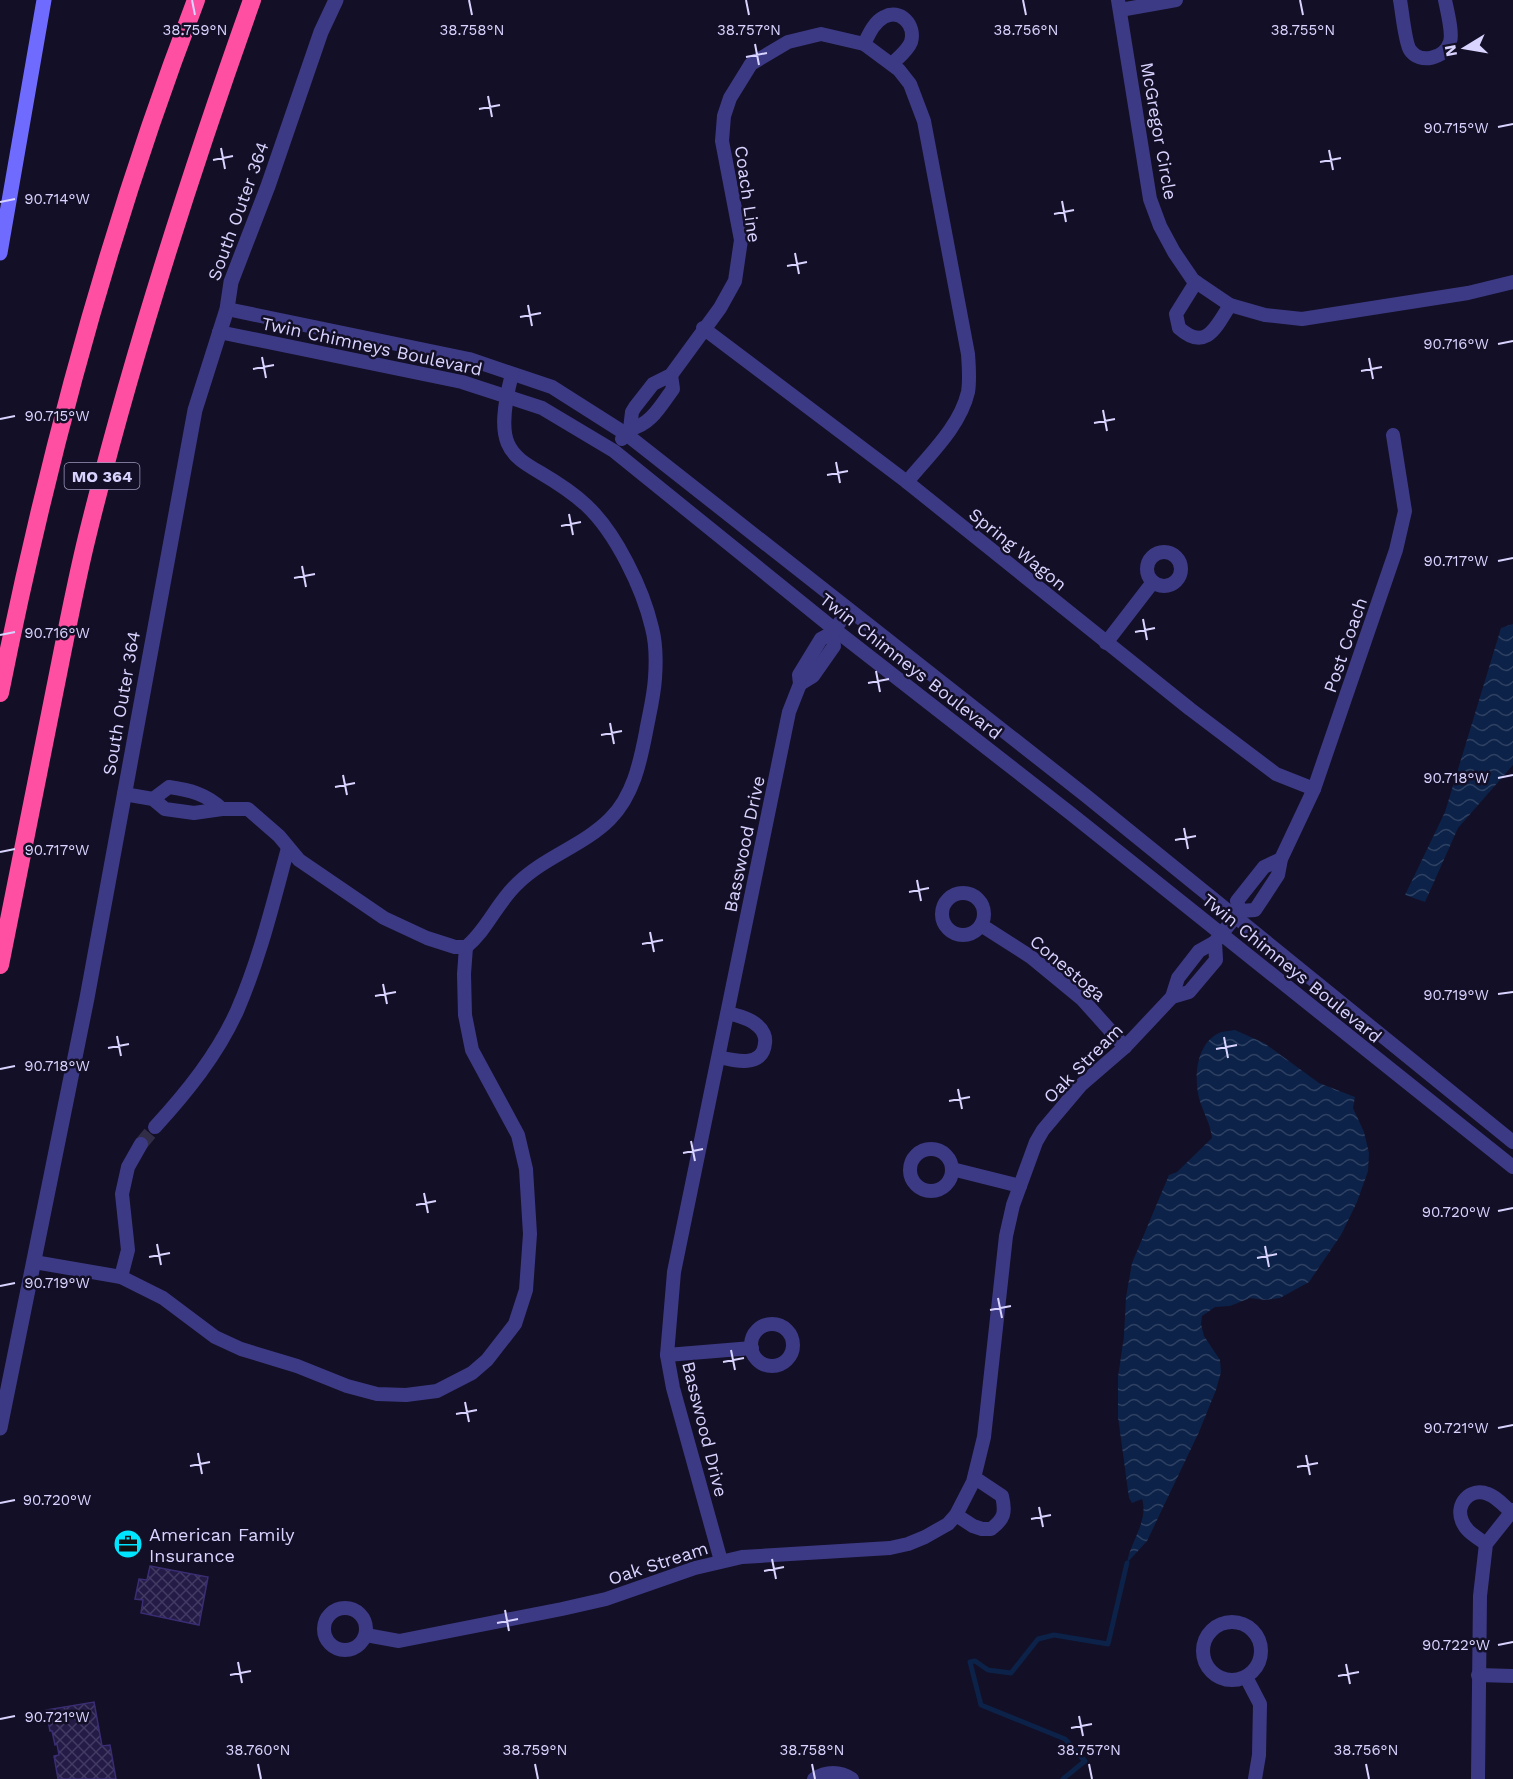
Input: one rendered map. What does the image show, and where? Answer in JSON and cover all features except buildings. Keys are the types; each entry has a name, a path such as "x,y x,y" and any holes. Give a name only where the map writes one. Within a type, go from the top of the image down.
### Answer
{"highway":[{"name":"MO 364","path":"0,693 29,555 88,324 123,212 196,0"},
{"name":"MO 364","path":"0,965 70,616 105,464 163,259 252,0"}],"main road":[{"path":"0,253 44,0"}],"street":[{"name":"South Outer 364","path":"0,1428 87,998 195,410 227,309 231,282 268,186 321,32 336,0"},
{"name":"McGregor Circle","path":"1176,0 1119,5 1150,199 1160,226 1174,252 1196,282 1230,305 1265,315 1302,319 1468,293 1513,282"},
{"path":"1400,0 1408,49 1416,56 1428,60 1443,53 1451,41 1445,0"},
{"path":"864,44 873,28 885,16 895,15 905,18 912,27 911,42 892,64"},
{"name":"Coach Line","path":"614,451 628,431 635,407 652,384 671,375 703,328 720,308 735,281 741,240 722,141 724,117 730,98 751,64 788,42 821,34 864,44 892,64 910,84 924,121 969,363 967,395 959,416 907,482"},
{"path":"1196,282 1176,314 1179,328 1191,338 1202,339 1210,334 1230,305"},
{"name":"Twin Chimneys Boulevard","path":"227,309 469,359 552,387 628,431 848,611 1238,914 1513,1142"},
{"name":"Spring Wagon","path":"703,328 907,482 1106,643 1276,774 1314,789"},
{"name":"Twin Chimneys Boulevard","path":"219,332 462,382 542,408 614,451 833,631 1219,938 1513,1167"},
{"path":"34,1263 121,1277 163,1298 215,1337 232,1345 297,1366 346,1386 377,1394 406,1395 437,1391 472,1373 487,1360 515,1324 526,1290 530,1234 526,1168 518,1135 472,1050 465,1015 466,948 476,939 503,897 525,875 592,834 611,819 635,780 655,678 653,631 643,599 618,546 587,506 555,482 519,460 504,437 506,396 512,374"},
{"path":"628,431 640,427 650,419 673,389 671,375"},
{"name":"Post Coach","path":"1238,914 1237,901 1257,875 1264,867 1281,859 1314,789 1396,550 1405,511 1393,435"},
{"path":"1106,643 1154,582"},
{"name":"Basswood Drive","path":"722,1561 673,1388 668,1355 674,1272 789,712 800,684 799,675 821,639 833,631 848,611"},
{"path":"153,799 168,787 186,789 209,797 222,809"},
{"path":"124,794 153,799 165,809 194,813 222,809 248,809 299,860 384,918 427,938 466,948"},
{"path":"155,1127 190,1088 236,1013 258,959 288,848"},
{"name":"Oak Stream","path":"366,1635 399,1641 562,1609 606,1599 695,1568 742,1557 890,1548 925,1537 948,1524 956,1515 975,1478 984,1437 1006,1236 1013,1205 1036,1142 1043,1130 1081,1085 1125,1047 1172,997 1189,992 1216,960 1219,938 1238,914"},
{"name":"Conestoga","path":"981,925 1031,957 1082,999 1125,1047"},
{"path":"719,1057 739,1062 754,1060 760,1057 765,1043 763,1030 757,1024 747,1018 728,1013"},
{"path":"121,1277 128,1250 122,1194 128,1167 141,1144"},
{"path":"952,1169 1020,1186"},
{"path":"668,1355 752,1348"},
{"path":"956,1515 982,1529 991,1529 1004,1517 1006,1510 1002,1496 975,1478"},
{"path":"1478,1779 1480,1596 1486,1544 1512,1511 1487,1494 1477,1493 1467,1496 1460,1506 1461,1520 1468,1531 1486,1544"},
{"path":"1223,1623 1242,1624 1257,1636 1261,1654 1258,1664 1246,1677 1227,1680 1218,1678 1205,1664 1203,1644 1207,1635 1223,1623"},
{"path":"1478,1675 1513,1676"},
{"path":"1246,1677 1260,1704 1256,1779"},
{"path":"814,1779 829,1773 839,1773 852,1779"}],"water":[{"path":"1513,624 1513,765 1458,828 1425,902 1405,895 1445,812 1501,628"},
{"path":"1235,1030 1264,1043 1319,1083 1355,1097 1353,1108 1364,1132 1369,1153 1368,1171 1357,1202 1341,1235 1309,1282 1280,1298 1265,1300 1250,1298 1230,1306 1215,1307 1202,1316 1204,1336 1220,1360 1221,1372 1216,1390 1199,1432 1147,1541 1127,1563 1143,1515 1142,1499 1132,1503 1129,1498 1118,1417 1118,1377 1124,1336 1126,1297 1132,1263 1169,1175 1177,1172 1212,1138 1197,1090 1198,1063 1210,1039 1219,1033"}],"waterway":[{"path":"1063,1779 1085,1761 1065,1739 981,1705 970,1662 975,1661 988,1670 1011,1673 1038,1639 1054,1635 1108,1644 1127,1563"}],"tunnel":[{"path":"141,1144 155,1127"}],"place":[{"name":"American Family Insurance","path":"128,1544"}]}
